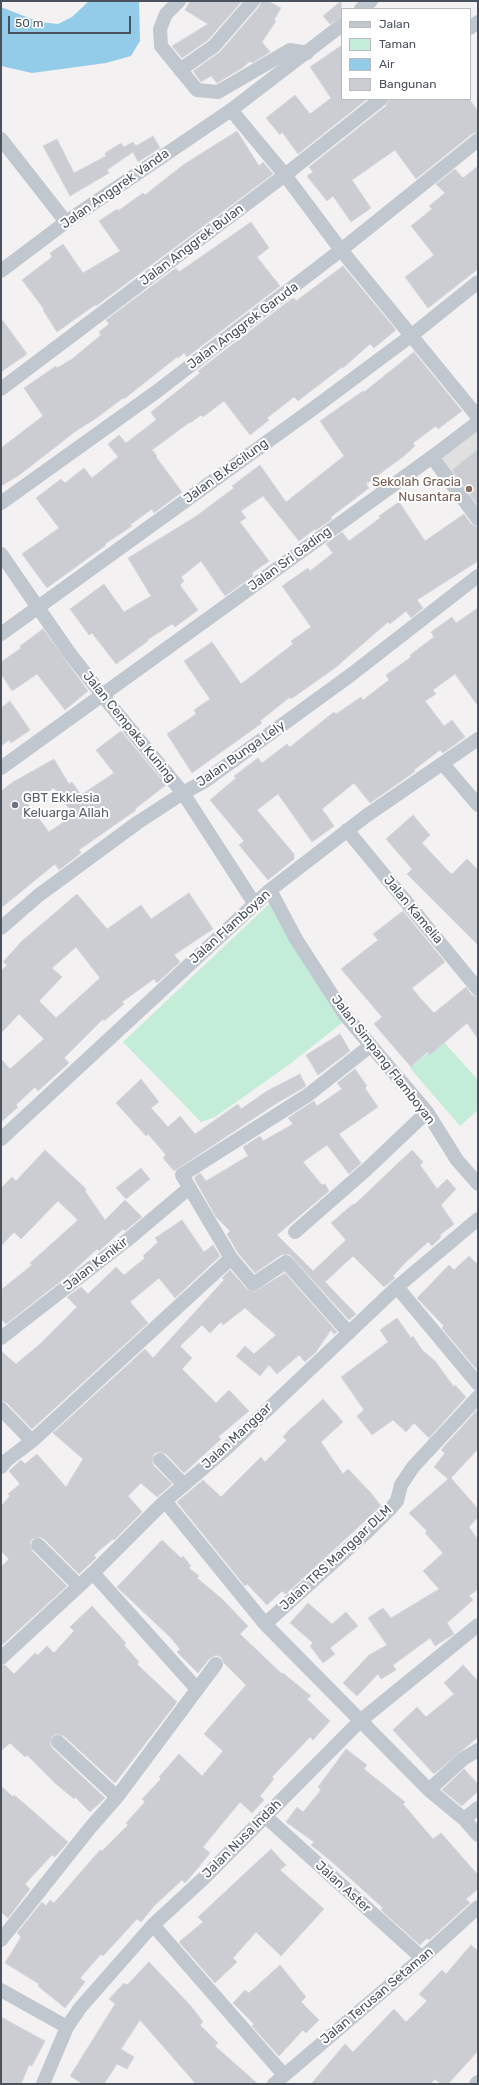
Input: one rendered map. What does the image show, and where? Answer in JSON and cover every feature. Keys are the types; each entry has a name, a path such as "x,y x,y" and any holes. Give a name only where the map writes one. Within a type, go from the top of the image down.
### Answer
{"street":[{"path":"179,1 166,14 160,29 161,46 197,90 218,92 290,50 307,53"},
{"path":"180,70 214,46 253,1"},
{"path":"363,8 371,1"},
{"name":"Jalan Anggrek Vanda","path":"1,271 66,222 231,110 341,26"},
{"name":"Jalan Anggrek Bulan","path":"1,388 285,175 380,100"},
{"path":"231,110 285,175 341,250 478,417"},
{"path":"1,139 66,222"},
{"name":"Jalan Anggrek Garuda","path":"1,503 156,392 341,250 478,140"},
{"name":"Jalan B.Kecilung","path":"1,634 412,335 478,282"},
{"name":"Jalan Sri Gading","path":"1,768 432,457 478,422"},
{"path":"432,457 478,518"},
{"name":"Jalan Cempaka Kuning","path":"1,554 39,606 68,651 102,695 183,793 254,904"},
{"name":"Jalan Bunga Lely","path":"1,928 39,895 137,823 183,793 205,782 478,576"},
{"name":"Jalan Flamboyan","path":"1,1139 270,890 347,830 478,739"},
{"path":"443,764 478,805"},
{"name":"Jalan Kamelia","path":"347,830 478,989"},
{"name":"Jalan Simpang Flamboyan","path":"270,890 283,916 324,984 345,1015 426,1112 456,1160 478,1184"},
{"path":"349,1333 286,1262 253,1284 231,1258 182,1177 182,1173 308,1095 370,1046"},
{"path":"295,1232 367,1169 426,1112"},
{"name":"Jalan Kenikir","path":"1,1338 131,1238 189,1188"},
{"name":"Jalan Manggar","path":"1,1658 93,1573 165,1501 349,1333 397,1287 478,1219"},
{"path":"1,1467 7,1460 32,1442 231,1258"},
{"path":"397,1287 478,1384"},
{"name":"Jalan TRS Manggar DLM","path":"265,1624 368,1531 391,1508 397,1501 401,1485 413,1468 478,1397"},
{"path":"1,1409 32,1442"},
{"path":"160,1460 184,1485"},
{"path":"165,1501 265,1624 429,1790 464,1819 478,1835"},
{"path":"38,1545 78,1586"},
{"path":"93,1573 198,1689"},
{"name":"Jalan Nusa Indah","path":"43,2084 67,2027 80,2008 153,1925 360,1721 478,1625"},
{"path":"1,1940 90,1828 118,1797 216,1664"},
{"path":"58,1742 118,1797"},
{"path":"429,1790 463,1759 478,1750"},
{"path":"464,1819 478,1808"},
{"name":"Jalan Aster","path":"265,1816 422,1958"},
{"name":"Jalan Terusan Setaman","path":"279,2080 422,1958 478,1907"},
{"path":"153,1925 279,2080"},
{"path":"1,1990 67,2027"}],"shaded area":[{"name":"Sekolah Gracia Nusantara","path":"478,429 478,511 440,460 443,455"}],"green space":[{"path":"270,903 343,1022 290,1064 215,1117 201,1122 123,1042"},
{"path":"442,1040 478,1080 478,1110 460,1126 410,1068"}],"water":[{"path":"89,1 139,1 140,41 131,56 106,63 32,73 1,66 1,7 39,22 58,24 72,17"}],"building":[{"path":"190,1 242,1 208,40 182,58 172,46 208,24 185,10"},
{"path":"261,1 268,1 281,8 274,20 276,21 262,42 270,52 252,63 250,61 242,68 217,83 211,76 201,82 193,71 220,52 259,7"},
{"path":"341,1 341,18 330,24 323,16"},
{"path":"341,46 341,100 366,100 298,154 282,132 280,135 266,118 295,95 310,114 331,98 310,67"},
{"path":"389,100 470,100 478,111 478,132 473,133 416,179 395,150 352,180 371,208 351,222 333,196 327,201 307,176 313,172 309,167 386,106"},
{"path":"237,131 259,166 263,162 273,174 96,306 95,305 57,332 43,310 44,309 22,280 52,257 50,253 63,244 83,273 120,251 99,221 117,209 118,211 143,193 145,195 183,165"},
{"path":"153,136 160,148 138,162 133,152 107,170 109,173 70,196 43,146 57,139 74,173 106,156 105,153 121,143 124,147 133,142 136,146"},
{"path":"478,166 478,269 428,308 405,277 434,255 411,226 432,209 429,206 445,193 436,184 455,169 463,178"},
{"path":"251,222 269,248 257,257 280,286 187,357 184,353 178,358 177,357 124,399 123,398 76,431 18,476 1,486 1,448 43,416 24,388 56,366 57,368 72,359 101,335 99,332 109,324 106,320 176,268 179,272"},
{"path":"343,266 396,330 374,348 370,344 343,368 342,367 298,401 294,397 267,418 269,420 250,435 224,401 203,417 201,415 190,422 152,450 182,492 154,513 152,509 130,525 132,526 105,544 106,545 47,588 22,554 59,528 36,498 61,479 65,483 84,468 92,478 118,457 108,444 119,435 126,443 156,420 151,412 200,373 198,371 290,300 294,298 296,301"},
{"path":"1,318 27,354 1,372"},
{"path":"414,352 462,411 438,429 436,426 413,443 415,446 404,456 366,484 369,488 331,517 332,519 299,541 263,496 241,511 246,518 240,522 269,561 252,573 253,576 225,596 201,561 181,577 184,581 180,585 198,610 175,627 172,624 147,640 148,641 116,664 92,633 89,635 70,609 104,584 124,612 151,596 128,558 195,517 234,488 232,486 260,465 286,502 344,456 320,421 363,391 364,392"},
{"path":"478,449 478,505 452,470"},
{"path":"399,502 425,541 464,514 471,524 478,527 478,561 417,600 423,608 411,618 406,611 390,624 388,622 335,668 291,699 290,697 260,721 262,723 192,773 167,734 196,714 194,710 210,699 184,661 212,642 241,684 293,644 291,641 311,627 282,586 308,568 310,571 333,553 326,544 342,532 349,541 380,518 379,516"},
{"path":"478,608 478,706 455,674 433,690 436,694 425,701 444,726 452,720 465,737 443,753 440,750 414,770 415,771 410,775 370,803 354,783 322,809 334,826 312,842 278,794 257,810 294,854 294,859 268,880 239,845 244,841 210,800 236,778 234,776 258,758 262,763 287,744 290,747 334,712 336,714 361,697 363,700 389,680 386,675 411,657 410,655 434,637 431,632 452,617 456,623"},
{"path":"43,629 88,691 65,710 37,674 12,691 1,674 1,662 21,648 20,646"},
{"path":"10,701 30,730 11,743 9,740 1,746 1,708"},
{"path":"121,731 166,785 135,809 136,810 79,850 81,853 59,870 55,864 1,908 1,791 13,782 54,759 69,784 72,782 81,795 114,773 96,750","holes":["54,788 74,815 49,832 28,804"]},
{"path":"413,815 430,835 422,843 449,872 452,874 467,859 478,870 478,945 407,874 412,869 386,839"},
{"path":"189,893 213,929 174,955 180,962 157,983 154,979 122,1002 124,1004 104,1021 103,1019 64,1058 69,1063 38,1091 35,1087 16,1105 18,1107 1,1122 1,1059 10,1069 44,1039 19,1014 1,1033 1,971 7,965 3,962 22,941 77,894 107,929 141,905 151,919","holes":["76,947 100,978 56,1018 39,1001 62,977 52,968"]},
{"path":"403,911 445,962 412,988 421,999 434,1013 466,987 472,995 478,997 478,1039 467,1023 430,1055 427,1052 411,1067 374,1024 382,1017 341,969 378,940 373,934"},
{"path":"340,1034 350,1051 318,1075 306,1055"},
{"path":"355,1069 367,1086 365,1088 378,1107 339,1134 361,1163 349,1174 327,1145 303,1162 322,1185 325,1184 329,1191 277,1235 313,1271 346,1240 331,1223 353,1204 354,1205 412,1150 423,1162 420,1165 437,1189 447,1179 456,1189 441,1205 454,1224 440,1235 441,1237 432,1246 428,1242 407,1261 393,1276 395,1278 384,1287 353,1256 325,1282 356,1314 349,1320 289,1254 281,1255 255,1273 238,1253 227,1234 230,1231 216,1217 194,1178 200,1173 206,1181 248,1156 243,1147 260,1136 263,1141 293,1124 288,1118 314,1101 317,1106 342,1089 337,1083"},
{"path":"300,1074 306,1086 277,1103 174,1171 163,1158 166,1155 148,1134 146,1136 116,1103 141,1079 159,1102 151,1108 168,1127 180,1116 195,1134 238,1104 241,1109 267,1091"},
{"path":"45,1150 86,1189 85,1191 105,1220 125,1200 142,1217 125,1231 123,1229 99,1251 97,1249 71,1273 6,1324 1,1319 1,1290 32,1265 30,1263 78,1220 58,1201 21,1239 14,1232 1,1246 1,1188 12,1177 16,1181"},
{"path":"141,1168 150,1179 126,1199 116,1188"},
{"path":"182,1220 204,1252 213,1245 220,1256 175,1298 159,1278 130,1302 148,1323 32,1429 7,1403 1,1401 1,1351 16,1364 40,1344 77,1307 67,1297 81,1287 88,1294 116,1267 124,1275 145,1258 143,1256 158,1242 155,1238"},
{"path":"469,1256 478,1265 478,1371 442,1328 444,1326 417,1298 449,1265 454,1270"},
{"path":"230,1270 247,1289 254,1292 285,1273 337,1332 334,1334 331,1330 316,1352 305,1362 299,1355 277,1374 269,1365 260,1376 236,1356 245,1346 254,1354 276,1335 245,1308 223,1325 221,1322 210,1333 202,1325 180,1346 192,1358 182,1369 216,1403 229,1390 249,1411 218,1437 221,1439 184,1473 166,1454 158,1452 154,1454 152,1462 154,1466 172,1484 157,1497 141,1483 128,1496 142,1512 114,1540 113,1539 94,1555 96,1558 79,1574 44,1539 40,1537 32,1539 30,1543 32,1551 67,1586 1,1646 1,1567 9,1559 1,1551 1,1506 10,1496 8,1494 20,1484 9,1471 21,1460 25,1464 37,1454 66,1487 83,1459 53,1433 145,1349 153,1358 224,1280 222,1278"},
{"path":"397,1318 411,1338 413,1336 422,1350 435,1361 454,1387 455,1385 466,1397 429,1438 414,1423 406,1432 393,1420 372,1435 357,1416 364,1410 341,1377 388,1342 380,1330"},
{"path":"323,1399 343,1422 321,1442 343,1474 348,1469 381,1506 286,1594 282,1591 267,1605 247,1584 245,1586 177,1502 203,1480 221,1497 261,1457 265,1462 287,1440 283,1437 289,1430"},
{"path":"478,1409 478,1449 451,1478 478,1509 478,1517 469,1527 478,1540 478,1589 469,1596 473,1600 447,1623 454,1634 435,1646 430,1638 393,1665 396,1670 381,1679 378,1674 357,1696 343,1683 369,1655 387,1645 368,1618 383,1608 391,1618 439,1589 423,1571 443,1553 425,1533 427,1531 409,1513 448,1479 434,1467 445,1453 441,1450"},
{"path":"162,1540 181,1558 183,1556 191,1566 189,1568 199,1576 197,1578 221,1598 248,1626 240,1634 282,1674 283,1673 311,1696 307,1699 330,1721 313,1740 310,1737 272,1777 274,1779 260,1796 264,1800 252,1813 240,1802 203,1847 210,1853 198,1868 185,1883 182,1880 154,1906 141,1922 137,1919 103,1956 101,1954 80,1978 85,1982 65,2008 38,1986 39,1984 5,1963 21,1937 17,1933 42,1902 46,1906 50,1900 54,1903 100,1850 102,1851 128,1825 126,1823 145,1802 142,1799 161,1779 159,1777 179,1754 202,1776 223,1751 204,1734 246,1685 224,1663 221,1657 216,1655 209,1659 198,1673 177,1652 180,1649 170,1637 117,1587"},
{"path":"308,1603 332,1624 346,1612 358,1626 330,1648 335,1654 323,1663 310,1646 313,1643 290,1623"},
{"path":"92,1606 126,1643 124,1645 139,1662 137,1664 177,1702 115,1783 64,1736 56,1734 52,1737 50,1744 52,1748 105,1798 90,1812 75,1797 74,1799 55,1783 27,1755 25,1757 10,1743 1,1751 1,1666 5,1665 14,1674 35,1653 38,1655 47,1646 54,1653 74,1631 70,1627"},
{"path":"463,1665 478,1681 478,1737 434,1774 393,1730 417,1707 426,1717 454,1694 444,1683"},
{"path":"346,1749 367,1765 364,1769 405,1802 403,1804 433,1839 441,1833 478,1875 478,1889 466,1899 470,1903 429,1940 427,1938 420,1945 381,1910 383,1908 311,1845 314,1842 286,1822 297,1807 303,1812 321,1790 318,1787"},
{"path":"464,1769 478,1784 478,1791 462,1806 442,1790"},
{"path":"1,1786 13,1797 14,1795 26,1805 68,1842 55,1857 52,1855 25,1884 30,1889 8,1918 1,1912"},
{"path":"271,1849 286,1865 280,1870 324,1909 281,1956 256,1932 233,1958 237,1962 215,1983 179,1942 203,1922 198,1917"},
{"path":"471,1945 478,1951 478,2051 448,2084 441,2084 435,2079 430,2084 311,2084 345,2044 353,2052 394,2009 406,2022 427,2001 419,1994 442,1970 446,1974"},
{"path":"149,1962 191,2006 203,2022 200,2025 218,2043 215,2046 258,2084 196,2084 140,2020 121,2049 134,2057 127,2069 117,2064 104,2084 83,2084 70,2076 115,2004 109,1999 124,1983 127,1985"},
{"path":"280,1965 306,1997 301,2002 319,2020 306,2033 303,2030 279,2056 252,2026 254,2024 233,2003 245,1990 249,1993"},
{"path":"1,2017 45,2041 32,2066 29,2065 21,2084 1,2084"}],"place":[{"name":"Sekolah Gracia Nusantara","path":"469,489"},
{"name":"GBT Ekklesia Keluarga Allah","path":"15,805"}]}
